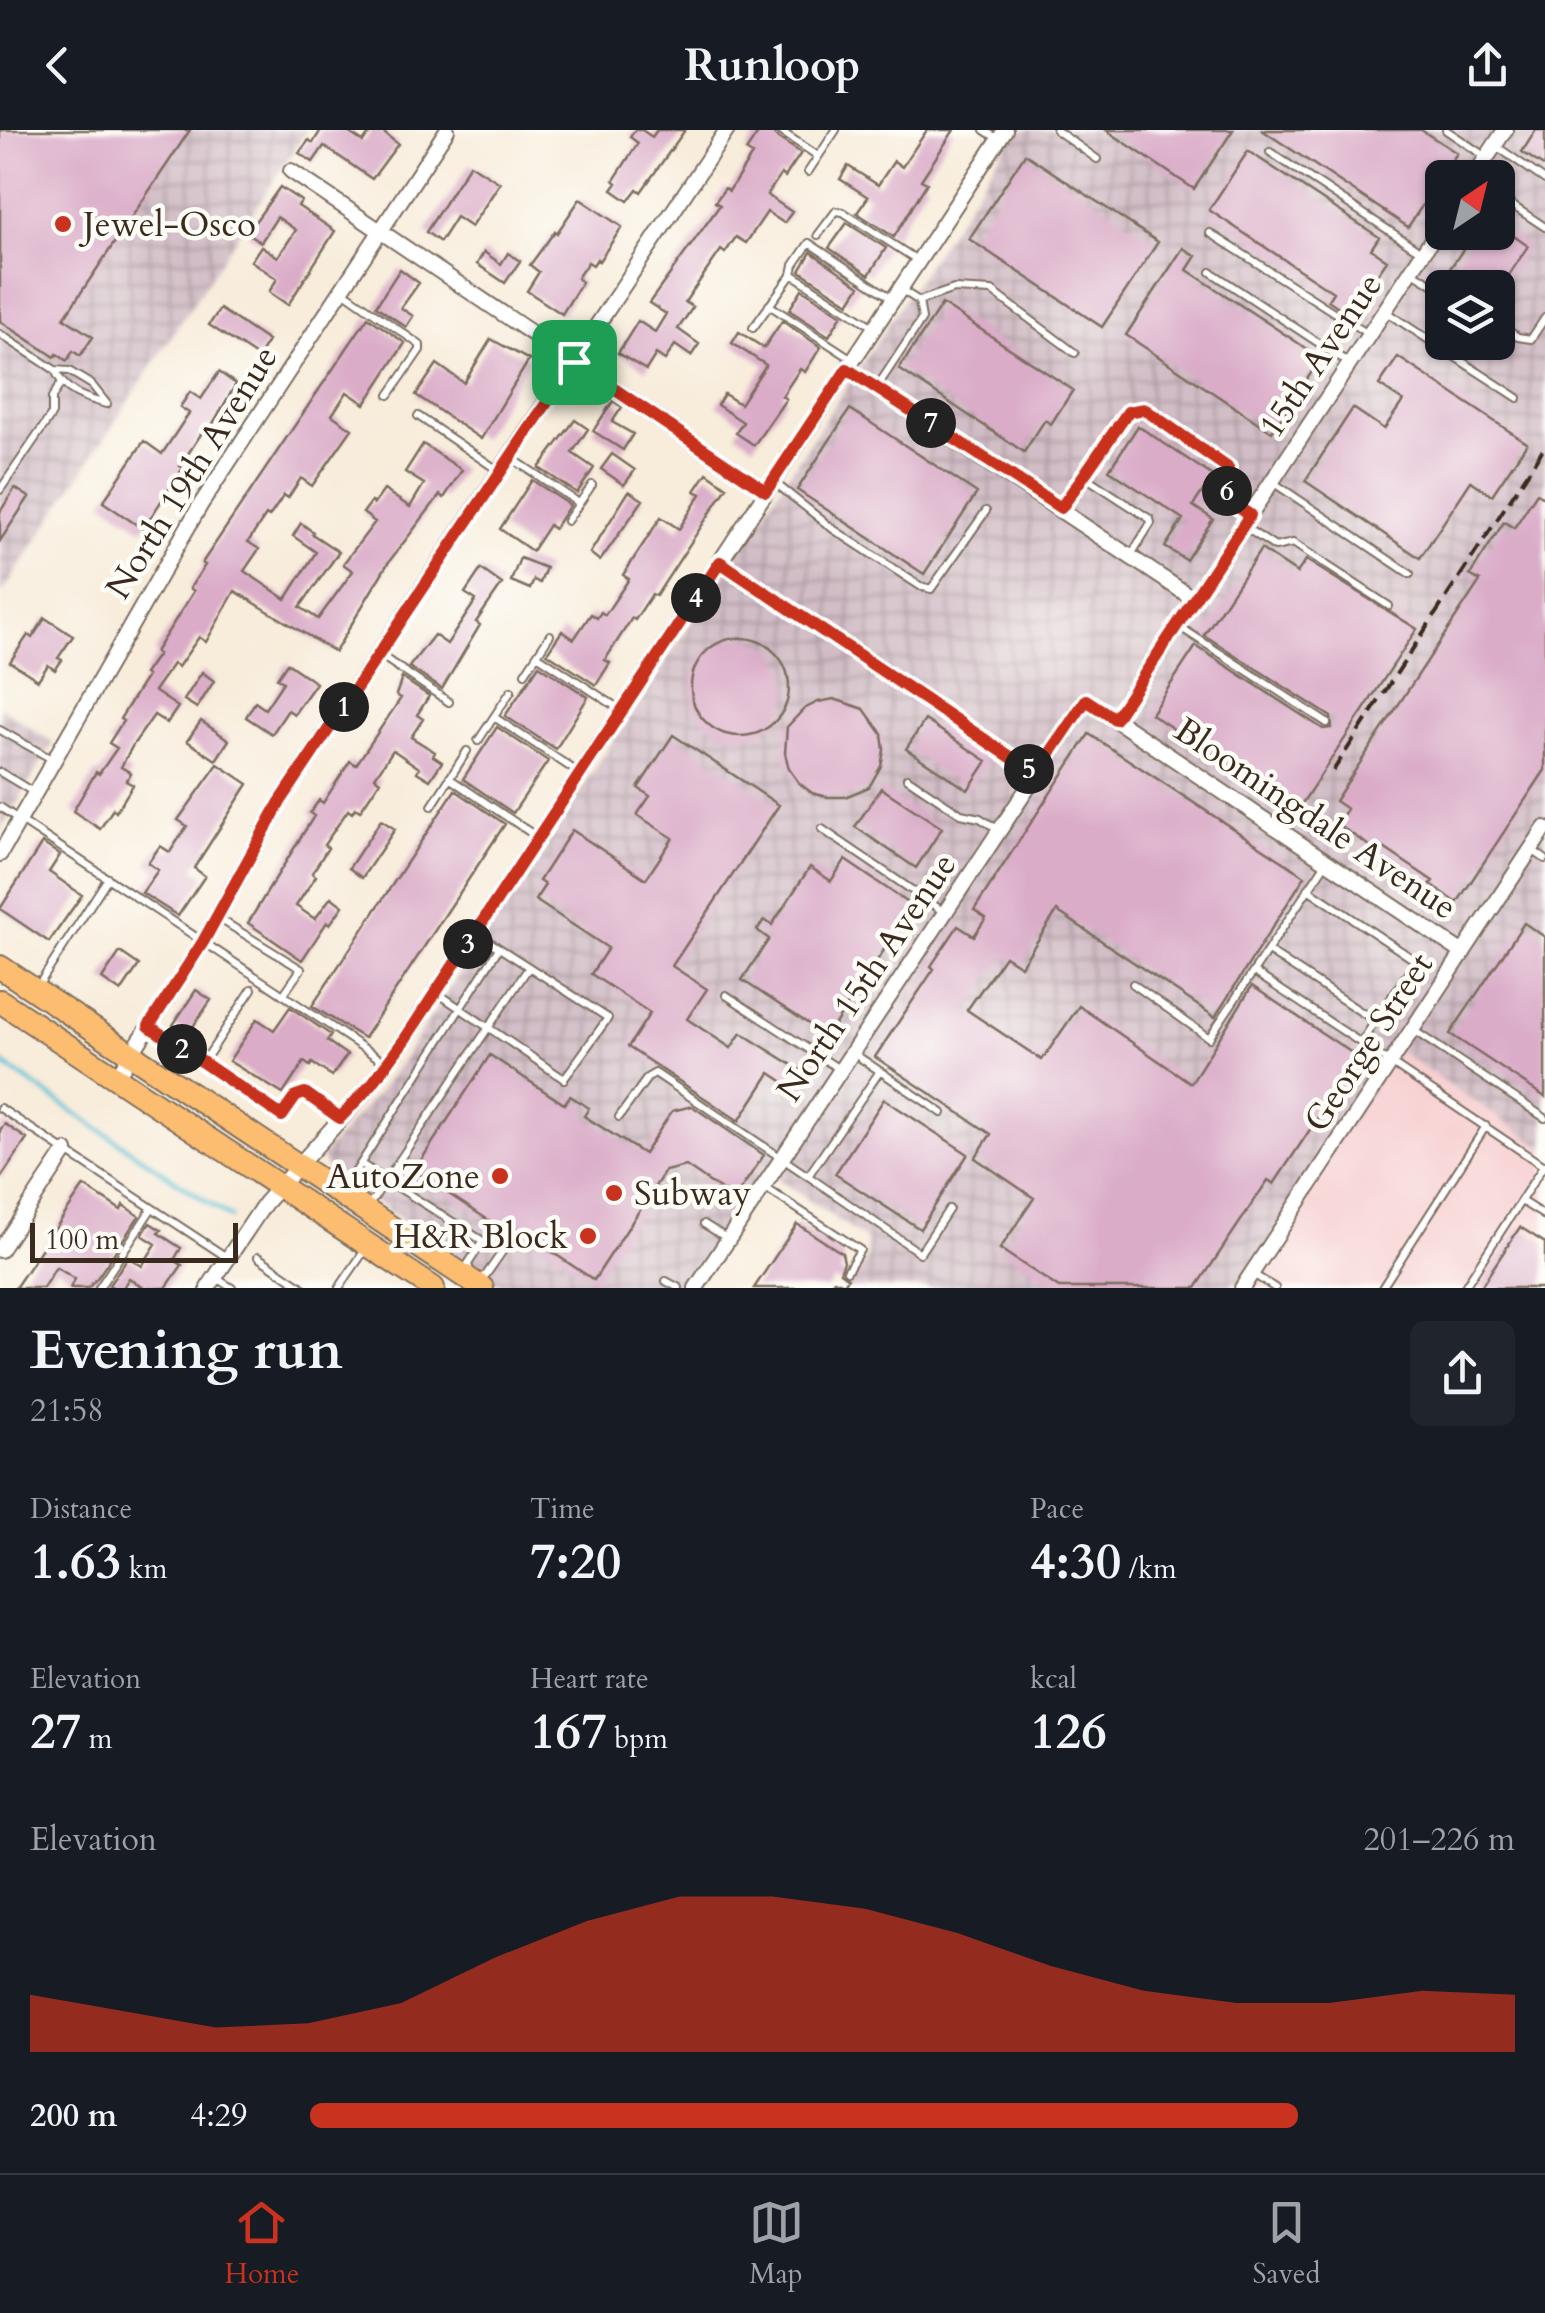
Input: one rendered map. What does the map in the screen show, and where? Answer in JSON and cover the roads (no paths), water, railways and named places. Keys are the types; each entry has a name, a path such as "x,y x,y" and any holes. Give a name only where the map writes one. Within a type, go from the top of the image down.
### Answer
{"main road":[{"path":"0,967 476,1284"},
{"path":"0,1002 433,1288"}],"street":[{"name":"North 19th Avenue","path":"0,854 201,504 447,130"},
{"path":"116,1078 203,942 280,802 727,130"},
{"path":"1485,160 1505,130"},
{"path":"211,1282 249,1224 387,1064 1002,135"},
{"path":"291,171 574,362 770,486"},
{"name":"15th Avenue","path":"1115,719 1426,250"},
{"path":"850,364 876,388 1194,599"},
{"name":"North 15th Avenue","path":"696,1288 1086,700"},
{"name":"Bloomingdale Avenue","path":"1086,700 1463,953"},
{"name":"George Street","path":"1242,1288 1545,828"},
{"path":"0,1250 66,1151"}],"lane":[{"path":"779,130 818,156"},
{"path":"808,172 836,130"},
{"path":"984,130 1002,135"},
{"path":"1056,130 1097,159"},
{"path":"1446,130 1545,180"},
{"path":"1270,152 1424,253"},
{"path":"1515,207 1545,227"},
{"path":"818,235 836,210 918,261"},
{"path":"1210,233 1370,334"},
{"path":"753,328 810,242 897,294 919,302 954,288 992,291 1075,353"},
{"path":"1412,271 1425,279"},
{"path":"1211,272 1350,364"},
{"path":"792,274 874,328"},
{"path":"342,290 420,345 389,394"},
{"path":"876,388 922,318 919,302"},
{"path":"769,305 850,364"},
{"path":"1385,311 1518,398"},
{"path":"1515,335 1531,339 1545,318"},
{"path":"0,334 55,370 69,371 92,385 107,404 83,398 60,383 55,370"},
{"path":"0,490 52,414 52,398 60,383"},
{"path":"1061,508 1128,412 1144,409 1228,468 1226,499 1275,547 1293,543 1389,606"},
{"path":"418,416 500,472"},
{"path":"510,457 579,503"},
{"path":"1084,476 1150,518 1151,523 1130,556"},
{"path":"1272,482 1410,574"},
{"path":"568,521 592,484"},
{"path":"770,486 920,586 930,588 942,577 986,510"},
{"path":"720,562 1036,774"},
{"path":"1178,624 1326,723"},
{"path":"525,672 550,636"},
{"path":"537,654 622,710"},
{"path":"379,655 449,702"},
{"path":"478,741 510,691"},
{"path":"494,717 580,774"},
{"path":"0,730 55,761"},
{"path":"432,806 467,751"},
{"path":"0,772 37,794"},
{"path":"449,778 538,837"},
{"path":"908,778 961,814 980,818 999,830"},
{"path":"0,807 387,1064"},
{"path":"822,828 945,912"},
{"path":"1531,850 1545,859"},
{"path":"1132,984 1209,1038 1327,862"},
{"path":"35,990 108,878"},
{"path":"1308,889 1416,961 1361,1043"},
{"path":"217,917 301,970 283,994"},
{"path":"436,992 564,1080 608,1018 476,932"},
{"path":"341,1194 499,948"},
{"path":"1268,951 1376,1021"},
{"path":"366,1211 528,967"},
{"path":"1254,972 1544,1166 1464,1288"},
{"path":"203,1063 252,989"},
{"path":"726,995 840,1070"},
{"path":"149,1026 282,1116 296,1096 305,1093 340,1118"},
{"path":"1412,1030 1545,1118"},
{"path":"852,1053 942,1112"},
{"path":"808,1176 880,1071"},
{"path":"619,1118 648,1077 655,1074 920,1252 949,1210"},
{"path":"0,1108 152,1208 231,1253"},
{"path":"1382,1288 1486,1126"},
{"path":"361,1164 483,1241 468,1264 476,1284 502,1252"},
{"path":"763,1187 860,1250 847,1271"},
{"path":"1521,1200 1545,1216"},
{"path":"99,1288 152,1208"},
{"path":"704,1224 728,1240"},
{"path":"339,1288 368,1245"},
{"path":"258,1257 304,1288"},
{"path":"1252,1273 1276,1288"},
{"path":"666,1281 679,1288"},
{"path":"211,1282 232,1288"}],"waterway":[{"path":"0,1062 231,1218"}],"railway":[{"path":"1333,771 1545,446"}],"place":[{"name":"Jewel-Osco","path":"63,224"},
{"name":"AutoZone","path":"500,1176"},
{"name":"Subway","path":"614,1193"},
{"name":"H&R Block","path":"588,1236"}]}
